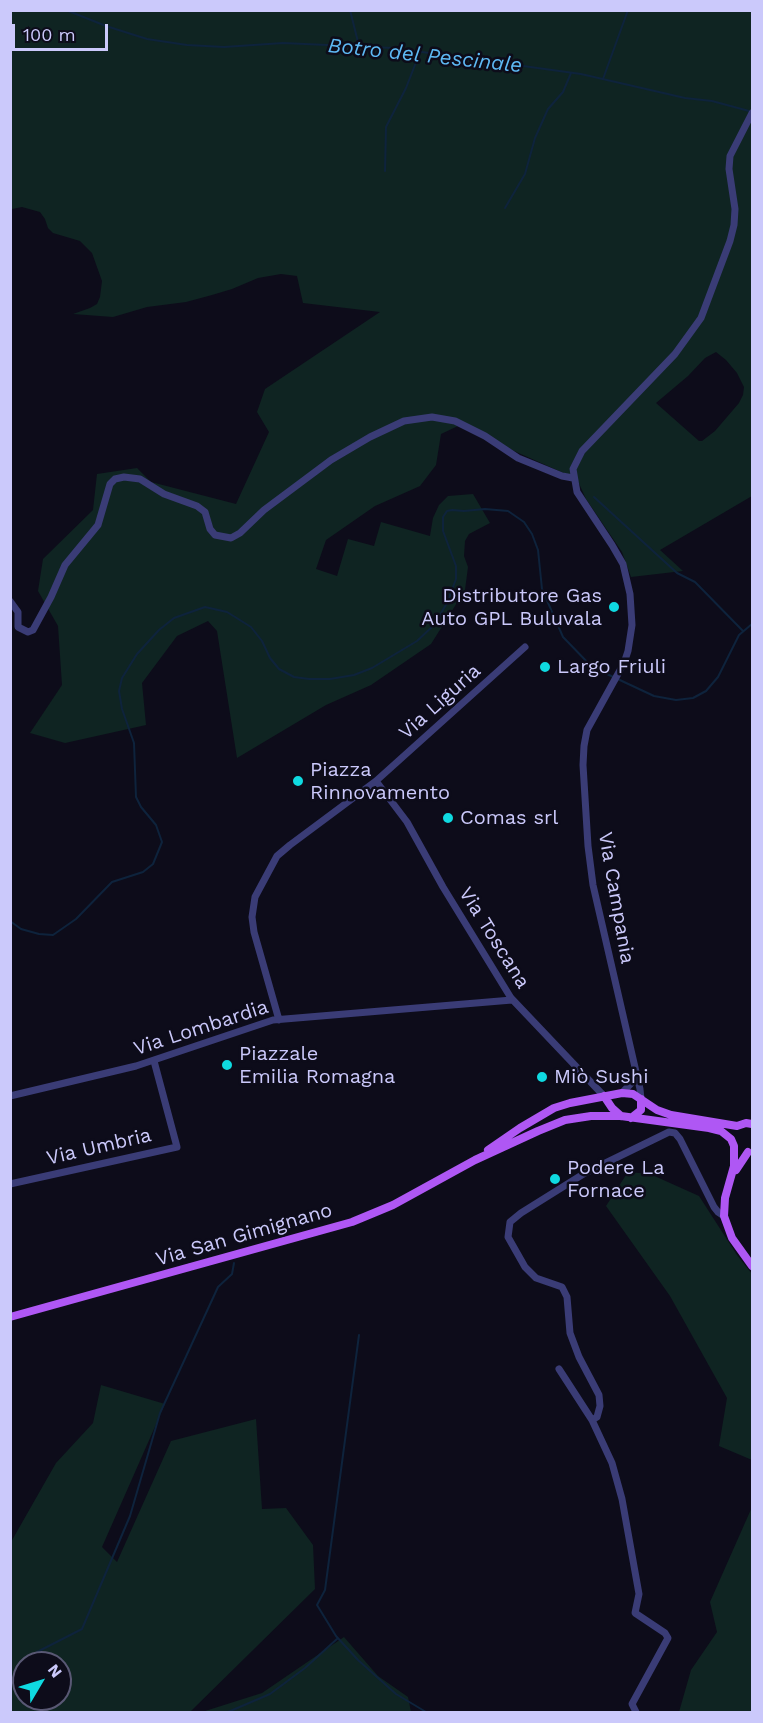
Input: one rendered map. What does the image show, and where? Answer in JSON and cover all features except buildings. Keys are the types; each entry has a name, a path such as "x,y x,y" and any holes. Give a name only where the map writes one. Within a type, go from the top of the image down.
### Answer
{"main road":[{"name":"Via San Gimignano","path":"475,1160 513,1132 551,1109 622,1093 632,1094 666,1114 737,1126 752,1125"},
{"path":"604,1096 621,1116"},
{"path":"631,1118 641,1110 641,1099"},
{"name":"Via San Gimignano","path":"10,1317 352,1222 402,1200 475,1160 565,1120 591,1116 621,1116 715,1129 740,1151 750,1151"},
{"name":"Via San Gimignano","path":"734,1172 732,1132 737,1126"},
{"name":"Via San Gimignano","path":"724,1216 724,1202 734,1172 750,1151"},
{"path":"724,1216 734,1242 753,1266"}],"street":[{"path":"10,601 18,612 14,626 28,632 33,630 64,565 98,525 110,484 124,477 140,479 164,494 197,506 205,512 210,529 215,535 231,538 331,460 370,437 404,421 432,417 455,421 485,436 518,458 558,475 573,478 573,466 582,451 675,354 701,318 734,225 735,209 729,169 730,156 753,113"},
{"name":"Via Campania","path":"573,478 577,492 618,554 628,580 631,605 632,631 629,648 624,663 589,727 584,746 588,846 595,898 641,1099"},
{"name":"Via Liguria","path":"376,781 525,647"},
{"path":"279,1020 254,932 252,913 258,892 280,853 376,781"},
{"name":"Via Toscana","path":"376,781 410,826 443,887 512,1000 604,1096"},
{"name":"Via Lombardia","path":"10,1096 154,1061 271,1021 512,1000"},
{"name":"Via Umbria","path":"10,1184 177,1147 154,1061"},
{"path":"622,1093 637,1077"},
{"path":"592,1420 597,1417 600,1406 598,1395 579,1358 570,1333 567,1297 562,1287 536,1278 525,1267 508,1237 510,1222 585,1173 663,1133 673,1132 680,1139 716,1210 724,1216"},
{"path":"559,1369 592,1420 612,1463 622,1499 639,1594 635,1613 665,1633 668,1638 632,1704 636,1713"}],"green space":[{"path":"11,11 752,11 752,496 660,550 683,571 631,577 622,552 586,499 577,479 458,426 441,434 436,465 420,486 375,506 326,540 316,569 337,576 348,539 374,546 381,522 430,536 433,518 439,505 448,496 473,494 490,523 469,534 465,541 464,556 468,567 465,590 431,644 371,685 326,705 237,758 217,631 208,621 177,636 142,683 146,725 65,743 30,733 62,685 58,626 38,591 43,559 93,510 97,474 137,468 151,482 236,504 269,432 257,412 265,389 380,312 303,303 297,276 281,274 258,278 232,289 186,302 147,307 113,317 73,314 97,304 100,297 102,281 92,253 80,241 53,233 40,212 22,207 11,211","holes":["716,352 737,373 744,387 743,395 715,431 699,441 656,403 705,358"]},
{"path":"628,1172 650,1174 699,1196 752,1274 752,1460 719,1446 727,1398 670,1296 606,1206"},
{"path":"101,1385 165,1404 102,1547 117,1562 171,1441 256,1419 262,1509 286,1508 313,1545 315,1589 190,1712 11,1712 11,1542 56,1463 93,1423"},
{"path":"752,1507 752,1712 679,1712 691,1670 717,1632 710,1602"},
{"path":"344,1637 378,1676 408,1697 411,1712 202,1712 262,1693"}],"waterway":[{"name":"Botro del Pescinale","path":"66,10 147,39 187,45 224,47 283,43 393,48 581,74 685,98 712,101 749,111"},
{"path":"350,10 359,46"},
{"path":"603,79 628,10"},
{"path":"385,171 386,127 406,88 420,52"},
{"path":"505,208 525,174 535,138 548,109 563,92 571,73"},
{"path":"594,497 677,573 695,582 743,631"},
{"path":"10,921 21,929 53,935 76,919 112,882 143,872 153,864 162,842 156,825 136,797 134,743 122,709 119,691 122,678 137,654 159,630 174,618 205,607 227,612 251,627 279,669 294,677 330,679 354,675 372,668 417,641 434,625 447,603 456,579 456,566 443,531 443,517 447,511 452,510 485,509 508,511 524,522 532,534 538,550 542,589 563,637 592,667 654,696 676,700 693,698 706,691 718,677 739,635 752,624"},
{"path":"39,1651 82,1629 130,1516 160,1413 218,1287 232,1274 234,1263"},
{"path":"359,1335 325,1590 317,1605 336,1636 358,1660 396,1694 426,1712"},
{"path":"228,1712 270,1694 305,1668 338,1638"}],"place":[{"name":"Distributore Gas Auto GPL Buluvala","path":"614,607"},
{"name":"Largo Friuli","path":"545,667"},
{"name":"Piazza Rinnovamento","path":"298,781"},
{"name":"Comas srl","path":"448,818"},
{"name":"Piazzale Emilia Romagna","path":"227,1065"},
{"name":"Miò Sushi","path":"542,1077"},
{"name":"Podere La Fornace","path":"555,1179"}]}
